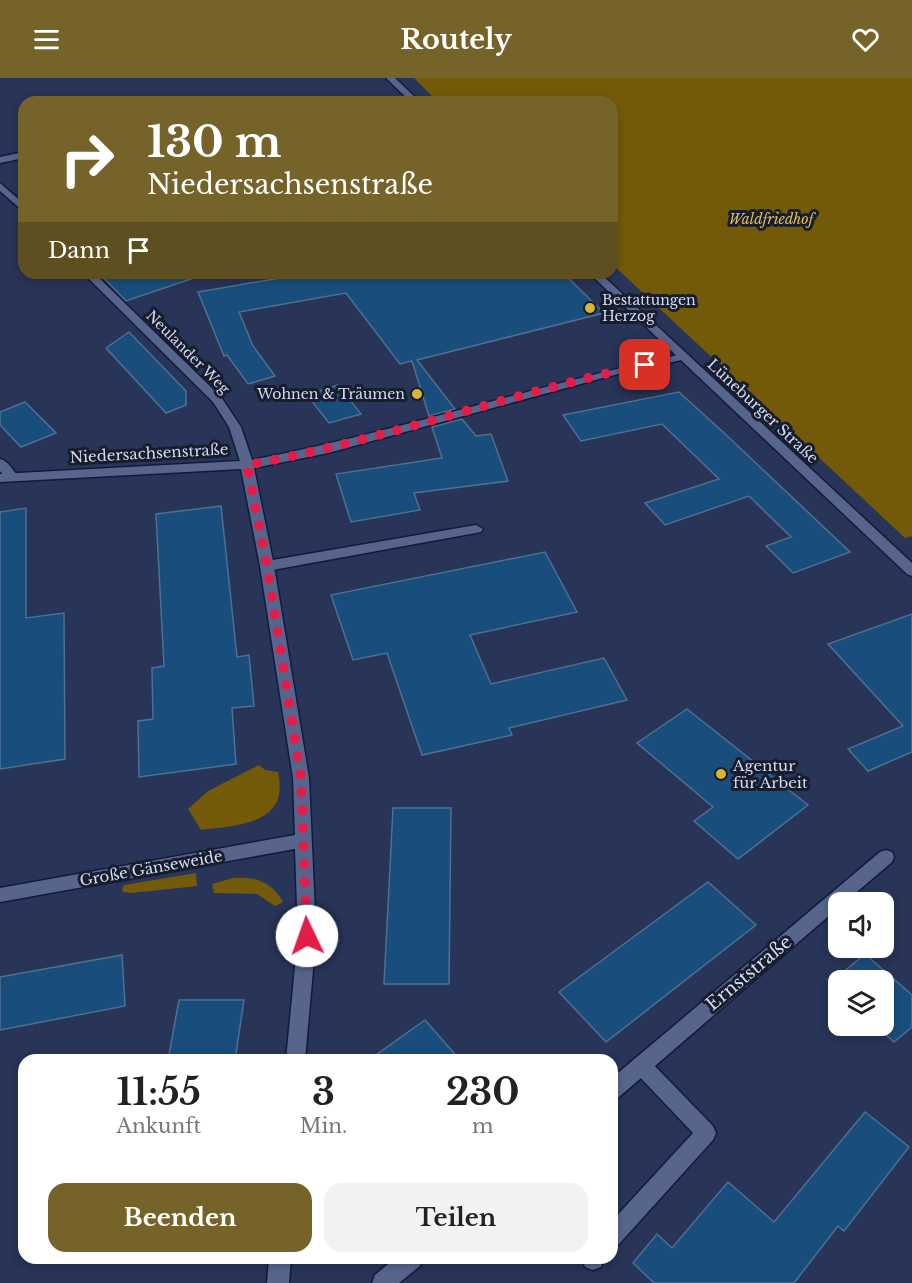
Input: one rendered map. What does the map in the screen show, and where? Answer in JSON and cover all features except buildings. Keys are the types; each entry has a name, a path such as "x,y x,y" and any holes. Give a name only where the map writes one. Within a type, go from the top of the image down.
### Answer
{"street":[{"path":"390,78 410,96"},
{"path":"0,160 18,156"},
{"path":"0,186 18,203"},
{"name":"Neulander Weg","path":"94,279 217,400 235,427 247,465 267,566 301,778 307,936 296,1053"},
{"name":"Lüneburger Straße","path":"600,279 912,571"},
{"name":"Niedersachsenstraße","path":"6,477 247,465 328,449 608,373 682,357"},
{"path":"0,463 6,477"},
{"path":"267,566 476,529"},
{"name":"Große Gänseweide","path":"0,895 302,841"},
{"name":"Ernststraße","path":"618,1085 886,857"},
{"path":"618,1230 706,1133 641,1065"},
{"path":"278,1283 280,1264"},
{"path":"383,1283 405,1264"}],"green space":[{"name":"Waldfriedhof","path":"414,78 912,78 912,536 905,538 618,270 618,96 432,96"},
{"path":"259,765 265,770 278,772 280,790 276,803 269,812 245,823 201,830 188,809 208,791"},
{"path":"196,873 197,886 132,893 123,892 122,889 124,885"},
{"path":"233,878 256,879 274,890 283,902 275,906 257,894 214,893 212,884"}],"place":[{"name":"Bestattungen Herzog","path":"590,308"},
{"name":"Wohnen & Träumen","path":"417,394"},
{"name":"Agentur für Arbeit","path":"721,774"}],"route":[{"path":"307,936 301,778 267,566 247,465 328,449 525,394 645,365"}]}
